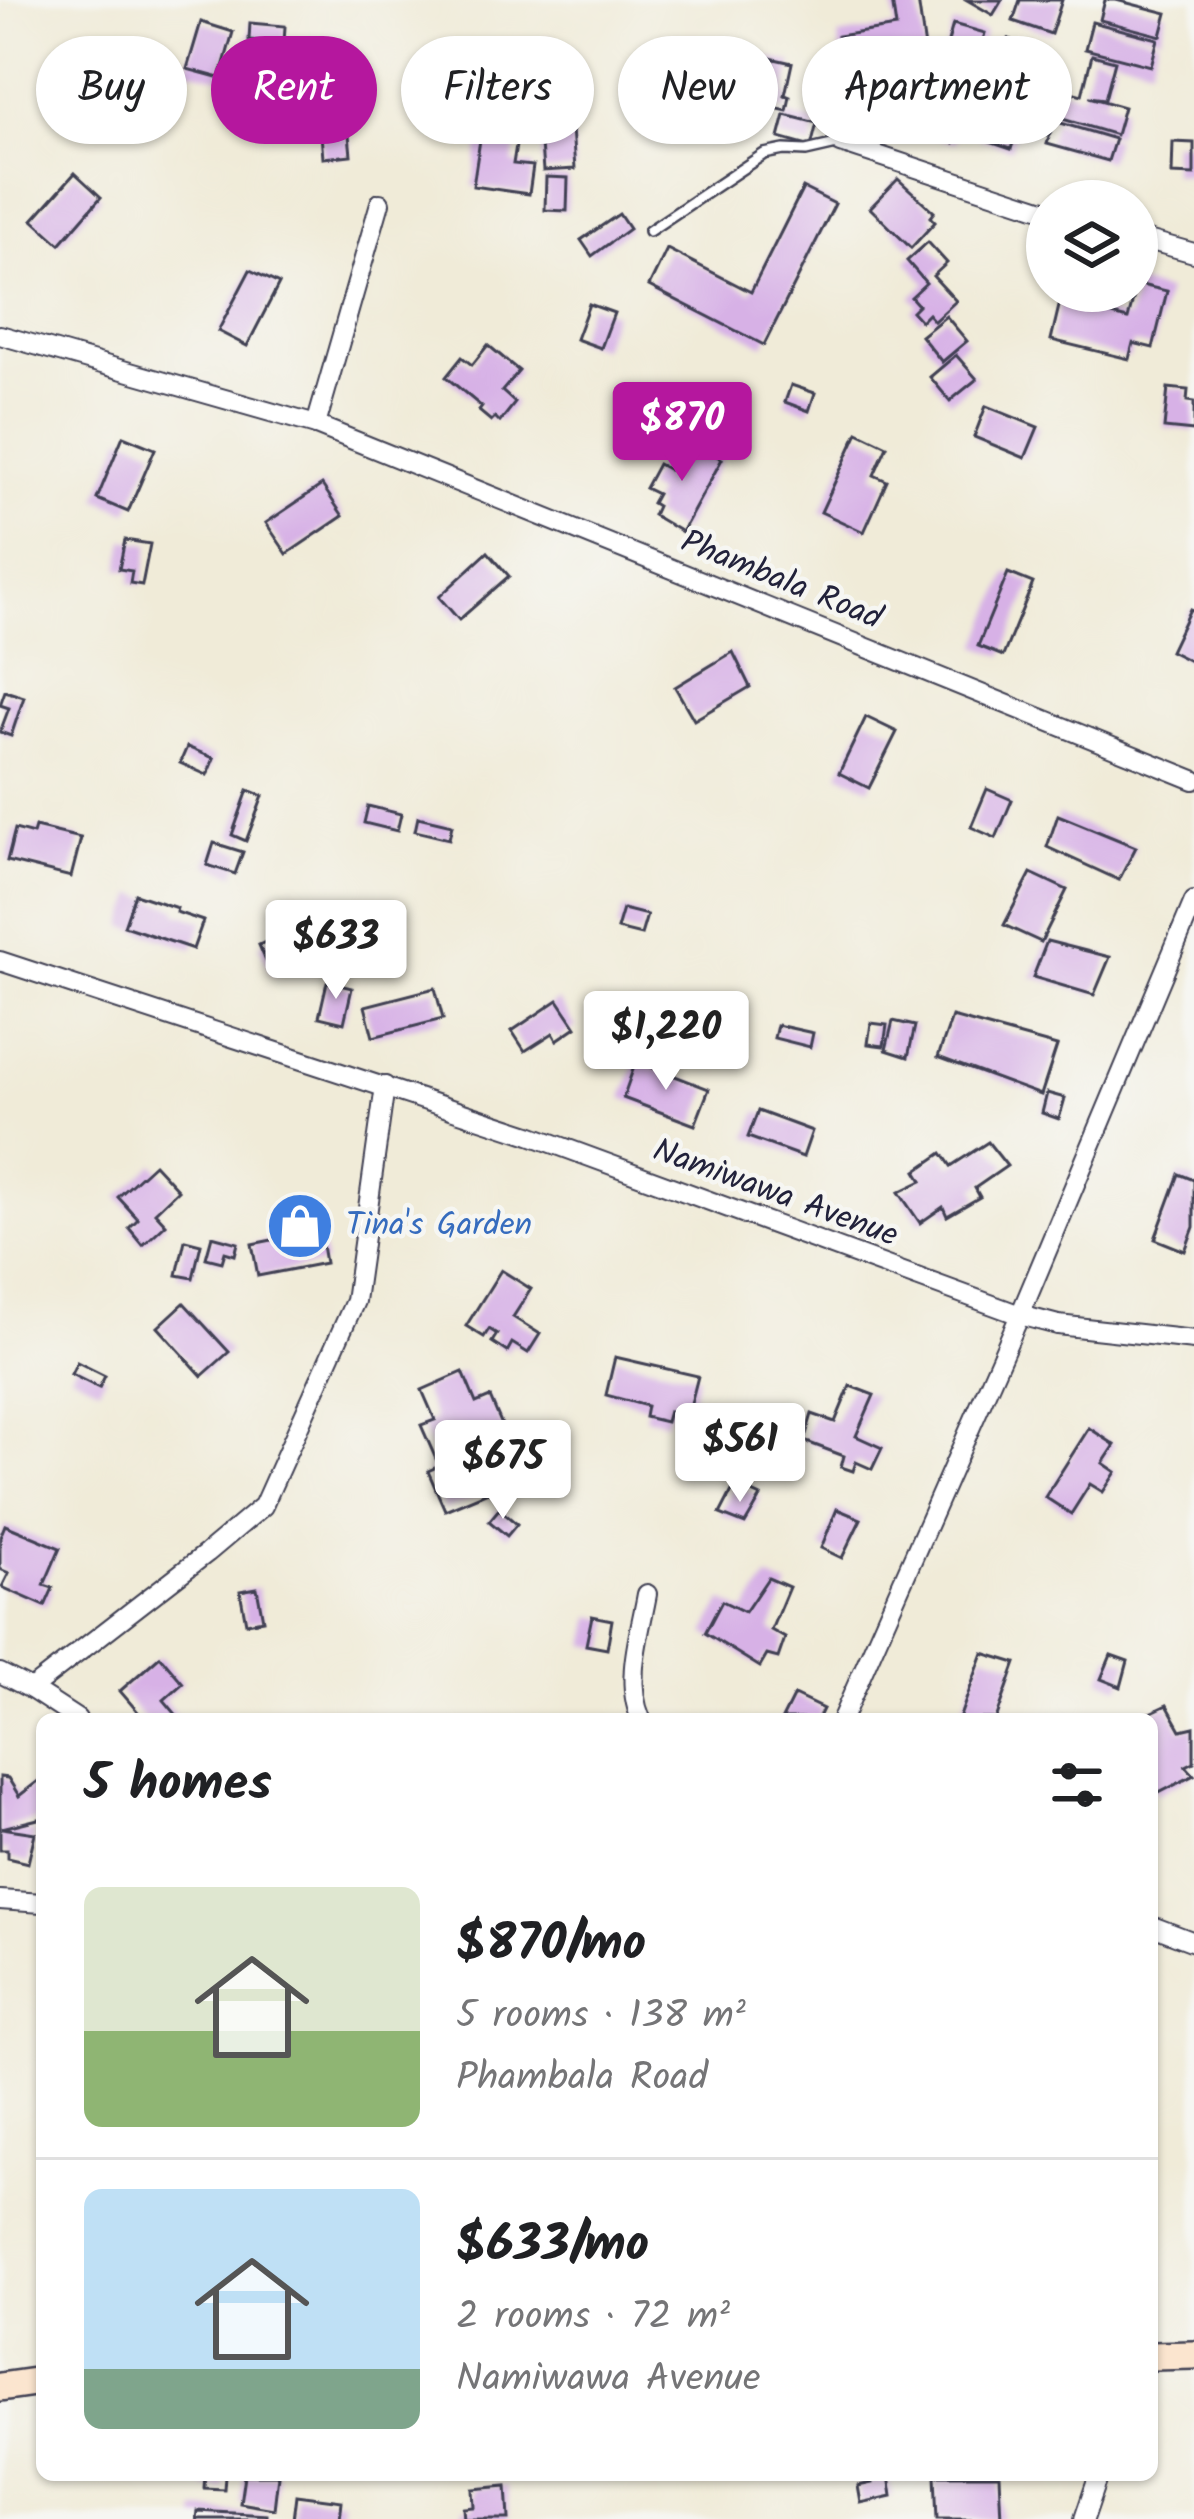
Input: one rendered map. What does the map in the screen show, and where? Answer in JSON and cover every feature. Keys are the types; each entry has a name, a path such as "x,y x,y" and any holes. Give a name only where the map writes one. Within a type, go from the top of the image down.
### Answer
{"street":[{"path":"844,144 1026,204"},
{"path":"316,425 380,203"},
{"path":"1158,243 1194,253"},
{"name":"Phambala Road","path":"0,335 316,425 1194,780"},
{"path":"845,1713 1020,1316 1194,902"},
{"name":"Namiwawa Avenue","path":"0,962 530,1135 1020,1316 1058,1325 1194,1340"},
{"path":"31,1689 263,1506 355,1300 385,1086"},
{"path":"638,1713 632,1678 647,1594"},
{"path":"0,1673 68,1713"},
{"path":"0,1900 36,1903"},
{"path":"1158,1928 1194,1942"},
{"path":"1158,2356 1194,2355"},
{"path":"0,2386 36,2382"},
{"path":"1084,2519 1097,2481"}],"lane":[{"path":"649,231 764,154 837,144"}],"building":[{"path":"892,0 918,0 923,36 838,36 896,27"},
{"path":"967,0 1002,0 993,15"},
{"path":"1020,0 1062,0 1051,34 1013,21"},
{"path":"1105,0 1167,13 1161,36 1100,20"},
{"path":"201,22 233,32 232,36 211,36 211,76 187,69"},
{"path":"1092,22 1158,39 1151,66 1085,49"},
{"path":"250,23 285,26 284,36 249,36"},
{"path":"953,24 985,33 984,36 950,36"},
{"path":"1092,55 1115,61 1105,99 1089,97 1124,107 1116,135 1072,122 1072,92 1082,95"},
{"path":"778,60 792,63 785,95 790,97 787,111 778,109"},
{"path":"785,115 802,119 802,144 812,144 811,147 779,138"},
{"path":"1072,126 1115,139 1108,161 1047,144 1072,144"},
{"path":"1173,142 1194,143 1194,175 1172,174"},
{"path":"322,144 350,144 351,155 323,158"},
{"path":"479,144 516,144 513,164 533,166 529,194 473,186"},
{"path":"541,144 573,144 575,169 543,171"},
{"path":"75,173 101,197 60,244 33,220"},
{"path":"546,177 568,178 567,211 545,210"},
{"path":"898,179 934,212 930,217 935,222 911,248 870,208"},
{"path":"803,188 835,204 764,345 649,286 667,249 751,292"},
{"path":"619,214 629,229 592,256 581,240"},
{"path":"928,242 947,263 933,276 956,301 934,321 928,314 921,321 912,311 918,305 911,297 926,283 907,261"},
{"path":"250,270 279,284 247,346 218,331"},
{"path":"1158,289 1167,291 1153,348 1133,343 1129,359 1051,340 1058,312 1100,312 1128,319 1130,312 1158,312"},
{"path":"589,304 614,313 601,348 576,339"},
{"path":"946,316 967,341 942,362 921,336"},
{"path":"488,345 519,371 502,391 515,403 500,422 479,411 482,407 446,377 462,357 472,365"},
{"path":"956,355 977,379 950,401 930,377"},
{"path":"791,385 815,393 809,411 785,402"},
{"path":"1168,388 1188,390 1187,401 1194,402 1194,431 1164,428"},
{"path":"986,406 1038,427 1025,458 974,437"},
{"path":"858,432 887,446 874,475 887,481 864,532 821,512"},
{"path":"123,436 155,449 128,512 97,499"},
{"path":"685,439 722,459 682,532 653,515 657,494 645,488 658,464 669,470"},
{"path":"322,485 343,516 287,554 266,523"},
{"path":"125,540 150,544 142,585 130,583 132,571 119,569"},
{"path":"488,552 509,576 459,620 439,597"},
{"path":"1008,573 1033,583 1003,656 978,646"},
{"path":"1190,609 1194,611 1194,663 1170,651"},
{"path":"733,652 750,687 694,720 675,687"},
{"path":"5,691 24,697 11,736 0,732 9,708 0,705"},
{"path":"866,717 897,732 869,788 839,773"},
{"path":"187,747 214,758 207,775 180,763"},
{"path":"987,789 1012,800 996,838 971,827"},
{"path":"248,790 263,796 246,841 232,835"},
{"path":"368,806 401,814 397,831 364,823"},
{"path":"1058,815 1136,847 1119,880 1047,847"},
{"path":"418,817 452,825 449,839 415,831"},
{"path":"35,827 81,838 71,877 7,861 15,829 33,834"},
{"path":"214,843 243,852 235,874 207,865"},
{"path":"1031,873 1067,890 1041,942 1004,925"},
{"path":"135,894 203,921 193,949 124,926"},
{"path":"623,909 647,915 641,935 617,929"},
{"path":"324,915 338,944 272,975 259,945"},
{"path":"1047,941 1110,957 1094,995 1033,977"},
{"path":"327,982 352,988 344,1023 319,1017"},
{"path":"435,988 443,1019 373,1037 365,1006"},
{"path":"558,1000 576,1027 557,1040 553,1033 525,1051 512,1031"},
{"path":"952,1017 1057,1046 1041,1095 938,1057"},
{"path":"893,1021 915,1026 908,1057 886,1050"},
{"path":"871,1023 887,1025 884,1046 868,1044"},
{"path":"777,1025 813,1033 810,1047 774,1038"},
{"path":"636,1061 709,1089 695,1125 623,1098"},
{"path":"1047,1093 1065,1098 1059,1119 1042,1113"},
{"path":"758,1111 812,1131 803,1157 748,1137"},
{"path":"988,1142 1007,1166 975,1188 980,1197 947,1216 943,1207 920,1223 899,1192 922,1181 916,1171 942,1153 951,1166"},
{"path":"154,1164 178,1190 155,1212 166,1224 143,1245 129,1228 138,1219 118,1197"},
{"path":"1179,1174 1194,1180 1194,1227 1185,1251 1155,1239"},
{"path":"304,1214 307,1229 319,1227 325,1263 258,1276 252,1244 287,1237 283,1218"},
{"path":"212,1236 238,1243 235,1255 225,1252 222,1262 206,1258"},
{"path":"185,1240 201,1244 193,1278 177,1275"},
{"path":"501,1270 531,1289 513,1317 540,1334 528,1353 512,1343 507,1352 492,1342 497,1334 489,1329 484,1337 466,1326"},
{"path":"184,1303 229,1352 202,1376 158,1327"},
{"path":"615,1357 698,1376 688,1415 669,1411 666,1422 645,1417 647,1406 606,1395"},
{"path":"77,1362 105,1376 99,1388 71,1374"},
{"path":"463,1372 476,1403 490,1397 524,1477 445,1510 428,1471 439,1466 421,1425 435,1420 422,1390"},
{"path":"850,1386 874,1395 856,1436 882,1448 872,1469 856,1462 853,1471 841,1467 844,1456 804,1441 812,1414 835,1422"},
{"path":"1089,1428 1115,1445 1103,1463 1116,1472 1103,1492 1090,1484 1071,1514 1045,1497"},
{"path":"735,1485 761,1497 745,1524 720,1514"},
{"path":"499,1509 517,1524 507,1536 489,1521"},
{"path":"837,1509 861,1519 842,1558 821,1548"},
{"path":"5,1525 60,1548 44,1585 53,1588 45,1606 2,1587 9,1573 0,1569 0,1537"},
{"path":"768,1578 789,1587 771,1630 785,1638 778,1658 767,1655 760,1667 705,1633 722,1601 745,1612"},
{"path":"257,1588 263,1620 246,1623 240,1591"},
{"path":"592,1616 612,1620 607,1649 586,1645"},
{"path":"983,1653 1016,1663 998,1713 961,1713"},
{"path":"1111,1655 1128,1661 1121,1687 1101,1679"},
{"path":"160,1656 183,1683 164,1700 175,1713 139,1713 120,1691"},
{"path":"794,1695 823,1709 821,1713 785,1713"},
{"path":"1167,1705 1181,1730 1194,1727 1194,1762 1186,1766 1194,1775 1158,1793 1158,1713 1150,1713"},
{"path":"0,1777 8,1778 19,1796 36,1783 36,1820 2,1828 35,1833 28,1863 7,1858 7,1850 0,1850"},
{"path":"205,2481 225,2481 224,2489 204,2488"},
{"path":"243,2481 277,2481 274,2509 240,2503"},
{"path":"890,2481 892,2496 861,2503 858,2486"},
{"path":"935,2481 999,2481 1001,2519 937,2519"},
{"path":"507,2486 509,2519 464,2519 463,2508 474,2507 473,2489"},
{"path":"296,2495 342,2501 340,2519 293,2519"},
{"path":"197,2511 267,2515 267,2519 196,2519"}],"place":[{"name":"Tina's Garden","path":"300,1226"}]}
